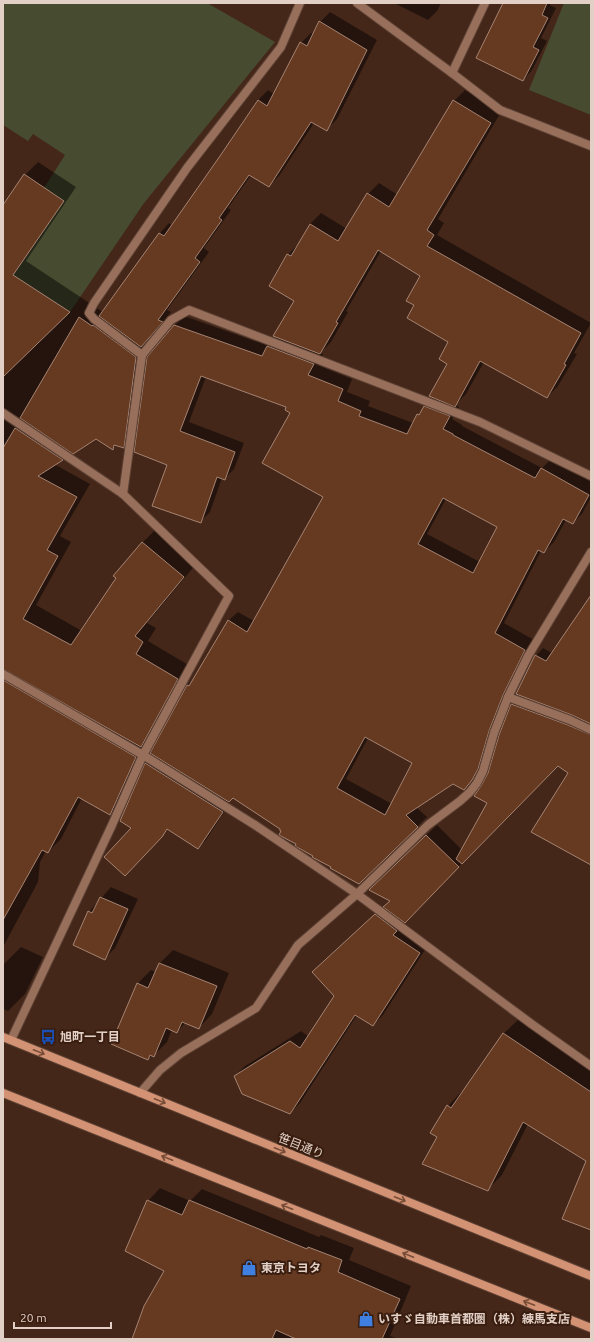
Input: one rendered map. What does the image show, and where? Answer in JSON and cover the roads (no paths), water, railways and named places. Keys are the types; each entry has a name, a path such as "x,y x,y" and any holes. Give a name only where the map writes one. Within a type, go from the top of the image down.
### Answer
{"main road":[{"name":"笹目通り","path":"7,1039 591,1276"},
{"path":"3,1093 591,1328"}],"street":[{"path":"142,355 94,319 89,313 94,303 187,168 281,47 300,3"},
{"path":"357,3 500,110 591,146"},
{"path":"452,73 485,3"},
{"path":"123,494 142,355 171,320 189,310 480,422 591,476"},
{"path":"3,413 123,494 229,596 143,755 112,825 7,1039"},
{"path":"140,1093 160,1070 181,1053 256,1008 298,945 356,894 428,825 470,792 477,783 483,771 494,733 508,697 528,656 591,552"},
{"path":"3,674 143,755 255,825 356,894 591,1066"},
{"path":"508,697 570,720 591,730"}],"place":[{"name":"旭町一丁目","path":"48,1037"},
{"name":"東京トヨタ","path":"249,1268"},
{"name":"いすゞ自動車首都圏（株）練馬支店","path":"366,1319"}]}
